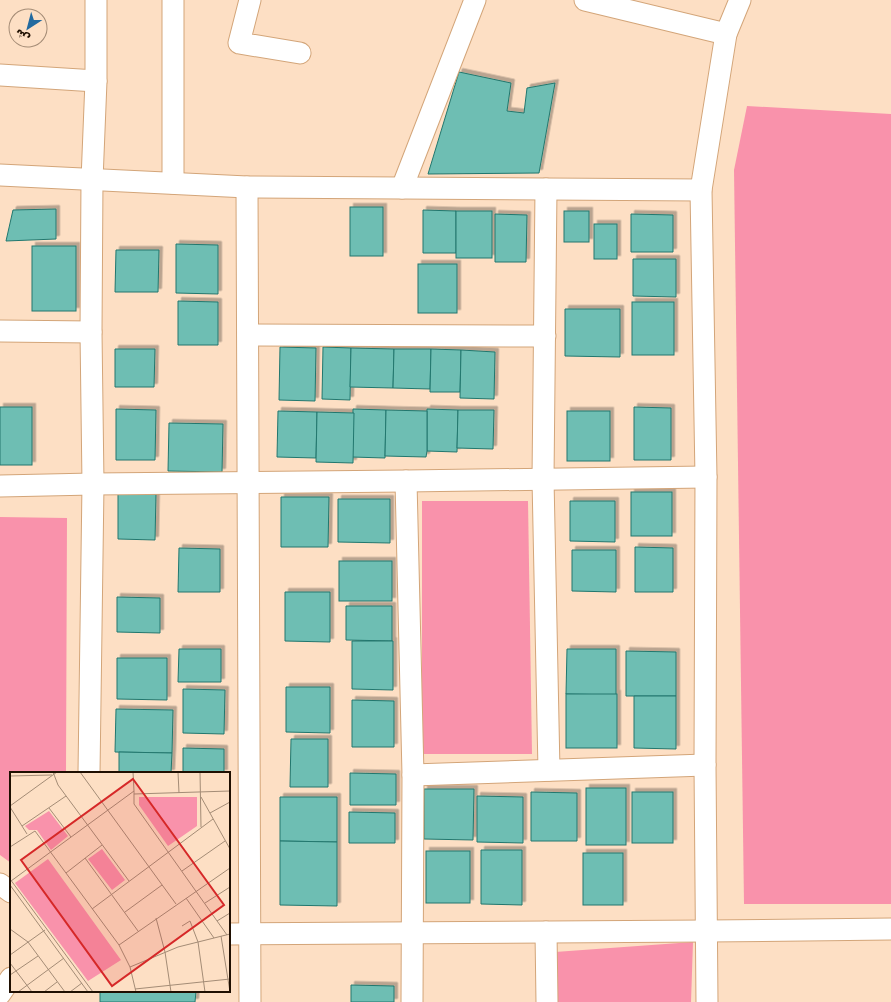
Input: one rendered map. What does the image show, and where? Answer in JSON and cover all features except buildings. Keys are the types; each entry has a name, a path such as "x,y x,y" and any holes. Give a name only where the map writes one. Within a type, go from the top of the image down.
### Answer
{"street":[{"path":"89,772 93,484 91,332 92,180 96,81 96,0"},
{"path":"173,0 174,183"},
{"path":"250,0 239,43 300,53"},
{"path":"402,188 476,0"},
{"path":"585,0 726,34"},
{"path":"707,1002 705,765 706,477 701,190 726,34 740,0"},
{"path":"0,75 96,81"},
{"path":"0,175 247,187 701,190"},
{"path":"247,187 250,1002"},
{"path":"546,189 543,479 549,770"},
{"path":"0,330 91,332"},
{"path":"248,335 545,336"},
{"path":"0,486 706,477"},
{"path":"406,481 413,775 412,1002"},
{"path":"413,775 705,765"},
{"path":"0,884 10,891"},
{"path":"230,934 891,929"},
{"path":"546,932 546,1002"},
{"path":"0,994 10,979"}],"shaded area":[{"path":"747,106 891,114 891,904 744,904 734,170"},
{"path":"422,501 528,501 532,754 422,754"},
{"path":"0,517 67,518 66,772 10,772 10,862 0,855"},
{"path":"693,942 691,1002 556,1002 555,952"}]}
